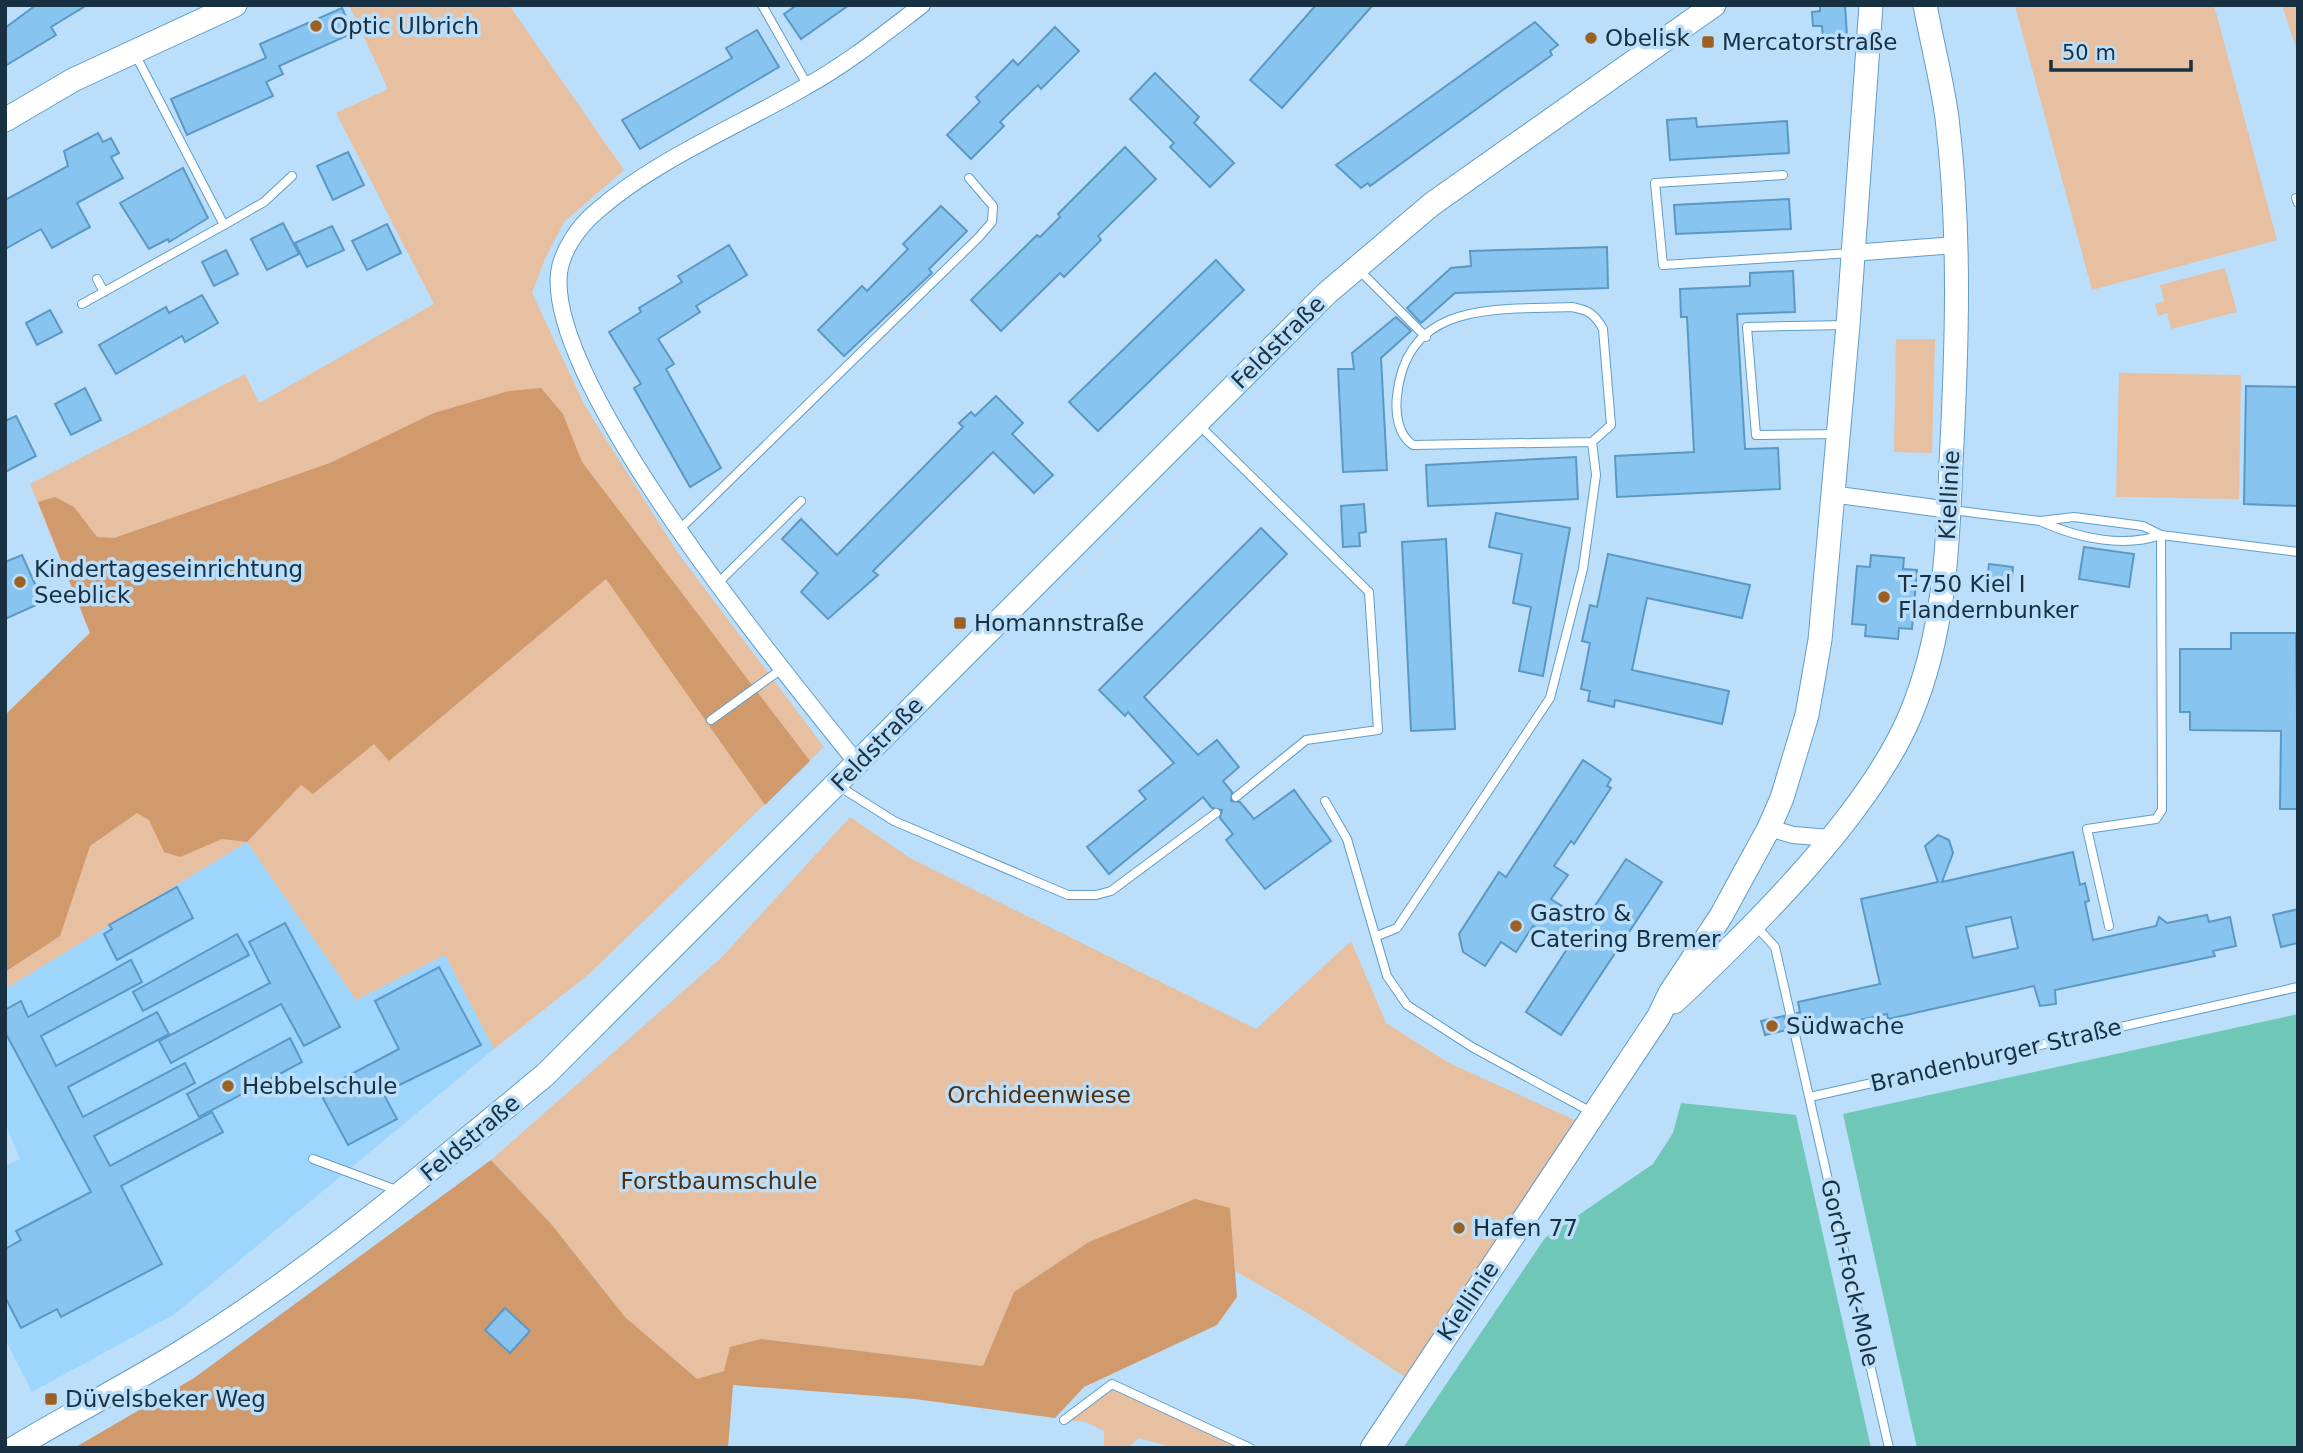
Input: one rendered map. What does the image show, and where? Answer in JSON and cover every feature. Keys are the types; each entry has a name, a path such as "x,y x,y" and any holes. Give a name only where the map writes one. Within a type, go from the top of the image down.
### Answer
{"street":[{"path":"5,120 73,80 235,5"},
{"path":"857,764 679,530 598,401 566,327 559,275 567,248 595,212 635,182 808,86 866,48 922,5"},
{"name":"Feldstraße","path":"14,1448 181,1352 300,1271 406,1193 545,1075 1356,266 1494,158 1714,5"},
{"name":"Kiellinie","path":"1371,1448 1659,1016 1670,993 1721,916 1769,828 1782,798 1807,715 1820,640 1848,325 1871,5"},
{"name":"Kiellinie","path":"1659,1016 1754,923 1831,838 1883,767 1910,716 1937,636 1950,510 1955,245 1947,118 1925,5"},
{"path":"1852,253 1955,245"},
{"path":"1831,494 1950,510"},
{"path":"1769,828 1793,835 1831,838"}],"lane":[{"path":"762,5 808,86"},
{"path":"134,51 224,225"},
{"path":"1783,175 1655,183 1663,265 1852,253"},
{"path":"82,304 264,202 292,176"},
{"path":"679,530 992,222 993,206 969,178"},
{"path":"1356,266 1426,337"},
{"path":"97,278 104,292"},
{"path":"1572,307 1596,315 1605,342 1611,425 1592,442 1413,445 1405,440 1398,424 1396,401 1400,369 1412,350 1459,314 1481,310 1572,307"},
{"path":"1837,435 1756,435 1747,327 1848,325"},
{"path":"1197,422 1369,592 1378,730 1307,740 1236,797"},
{"path":"1377,936 1397,929 1550,698 1583,569 1596,475 1592,442"},
{"path":"718,583 801,501"},
{"path":"1950,510 2040,521 2074,517 2143,526 2161,535 2298,552"},
{"path":"2040,521 2072,536 2141,542 2161,535"},
{"path":"2109,926 2087,829 2156,818 2162,810 2161,535"},
{"path":"711,720 783,668"},
{"path":"837,785 894,821 1068,895 1096,895 1111,891 1216,813"},
{"path":"1325,801 1347,839 1387,976 1407,1005 1472,1047 1593,1113"},
{"path":"1754,923 1775,947 1810,1097"},
{"name":"Brandenburger Straße","path":"1810,1097 2298,987"},
{"name":"Gorch-Fock-Mole","path":"1810,1097 1889,1448"},
{"path":"313,1159 406,1193"},
{"path":"1064,1420 1112,1384 1250,1448"}],"shaded area":[{"path":"541,388 563,414 582,462 810,761 765,805 606,579 389,761 374,744 313,794 301,785 247,842 222,839 180,857 164,852 149,820 137,813 90,846 60,936 5,972 5,715 90,633 38,502 55,497 74,507 97,537 114,538 330,463 434,413 509,391"},
{"name":"Hebbelschule","path":"247,842 356,1000 445,955 494,1049 175,1314 32,1392 5,1339 5,1166 20,1159 5,1123 5,989"},
{"path":"2298,1014 2298,1448 1917,1448 1843,1114"},
{"path":"1681,1103 1796,1115 1871,1448 1403,1448 1545,1238 1653,1164 1673,1133"},
{"path":"491,1160 552,1225 625,1317 697,1379 724,1371 730,1347 761,1339 983,1366 1014,1292 1089,1242 1195,1199 1230,1208 1237,1297 1217,1325 1084,1387 1055,1418 915,1399 733,1385 728,1448 74,1448 194,1378"}],"green space":[{"path":"349,5 509,5 624,170 564,222 545,259 532,293 585,406 678,553 824,747 589,974 494,1049 445,955 356,1000 247,842 5,989 5,715 90,633 30,484 245,374 259,403 434,304 336,113 388,89"},
{"path":"2214,5 2277,240 2092,290 2015,6"},
{"path":"2282,5 2298,5 2298,54"},
{"path":"2225,268 2237,312 2171,329 2167,313 2158,316 2155,304 2164,301 2160,285"},
{"path":"1896,339 1935,339 1932,453 1894,452"},
{"path":"2119,373 2241,375 2239,499 2116,497"},
{"name":"Orchideenwiese","path":"850,817 910,858 1256,1029 1351,941 1386,1023 1449,1063 1575,1120 1408,1379 1306,1312 1235,1271 1230,1208 1014,1292 983,1366 761,1339 724,1371 697,1380 625,1317 552,1225 491,1160 722,957"},
{"path":"1112,1384 1250,1448 1176,1448 1138,1438 1129,1448 1104,1448 1104,1431 1086,1422 1064,1420"}],"building":[{"path":"36,5 87,5 51,27 56,35 5,66 5,28"},
{"path":"797,5 849,5 801,39 784,14"},
{"path":"1316,5 1373,5 1282,108 1250,80"},
{"path":"1820,5 1845,5 1847,36 1843,36 1844,44 1828,46 1827,37 1823,37 1822,26 1813,26 1812,12 1820,11"},
{"path":"342,8 353,33 279,66 283,74 266,82 273,96 187,135 171,99 266,58 260,44"},
{"path":"1535,22 1558,45 1550,51 1552,55 1370,186 1368,183 1361,188 1336,165"},
{"path":"1055,27 1079,51 1041,89 1038,85 1000,122 1004,126 971,159 947,135 980,102 976,97 1013,60 1018,65"},
{"path":"757,30 779,67 640,149 622,120 732,58 726,48"},
{"path":"1155,73 1199,117 1194,123 1234,163 1210,187 1170,147 1174,143 1130,99"},
{"path":"1696,118 1697,127 1787,121 1789,153 1670,160 1667,120"},
{"path":"98,133 103,142 111,138 119,153 111,157 123,178 77,203 90,227 52,248 41,229 5,249 5,200 68,166 64,151"},
{"path":"1125,147 1156,179 1098,236 1101,240 1064,277 1060,273 1001,331 971,300 1037,235 1040,237 1060,217 1058,214"},
{"path":"348,152 364,185 333,200 317,166"},
{"path":"183,168 208,218 169,242 168,239 149,249 120,203"},
{"path":"1789,199 1791,229 1676,234 1674,205"},
{"path":"941,206 967,231 929,269 932,273 844,356 818,330 862,286 867,291 908,249 903,244"},
{"path":"283,223 299,254 267,270 251,239"},
{"path":"387,224 401,253 367,270 352,241"},
{"path":"332,226 344,250 307,267 295,243"},
{"path":"729,245 747,275 696,306 700,312 658,339 674,364 666,369 721,468 690,487 634,388 641,384 609,332 641,312 639,308 682,282 678,276"},
{"path":"1607,247 1608,288 1455,293 1421,323 1407,308 1451,268 1471,266 1470,251"},
{"path":"226,250 238,274 214,286 202,262"},
{"path":"1216,260 1244,290 1098,431 1069,402"},
{"path":"1793,271 1795,312 1737,314 1745,449 1778,448 1780,489 1617,497 1615,456 1694,452 1687,317 1681,317 1680,289 1750,286 1750,273"},
{"path":"202,295 218,323 185,342 182,336 116,374 99,345 166,307 169,313"},
{"path":"50,310 62,332 37,345 26,323"},
{"path":"1396,317 1411,331 1381,358 1387,470 1343,472 1338,369 1354,369 1352,353"},
{"path":"2246,386 2298,387 2298,506 2244,504"},
{"path":"85,388 101,420 71,435 55,404"},
{"path":"996,396 1023,423 1012,434 1053,475 1034,493 993,452 873,571 878,575 828,619 801,592 818,573 782,539 801,519 837,555 963,427 959,423 971,412 975,416"},
{"path":"16,416 36,456 5,472 5,421"},
{"path":"1576,457 1578,499 1428,506 1426,465"},
{"path":"1364,504 1366,532 1359,533 1360,546 1343,547 1341,506"},
{"path":"1496,513 1570,528 1543,676 1519,671 1531,607 1513,603 1522,554 1489,547"},
{"path":"1261,528 1287,554 1144,697 1198,755 1217,740 1239,767 1223,781 1232,792 1231,801 1240,802 1254,819 1294,790 1331,841 1265,889 1226,840 1233,834 1220,818 1222,810 1212,808 1203,797 1109,874 1087,847 1146,799 1139,791 1174,763 1128,712 1125,716 1099,690"},
{"path":"1446,539 1455,729 1411,731 1402,542"},
{"path":"2084,547 2134,554 2129,587 2079,579"},
{"path":"1608,554 1750,585 1742,618 1647,598 1632,670 1729,691 1722,724 1615,700 1614,707 1588,701 1590,691 1581,689 1590,643 1582,641 1590,605 1597,607"},
{"name":"Kindertageseinrichtung Seeblick","path":"22,555 43,602 5,619 5,562"},
{"name":"T-750 Kiel I Flandernbunker","path":"1871,555 1904,558 1903,569 1917,570 1912,629 1899,628 1898,639 1865,636 1866,625 1852,624 1857,566 1870,567"},
{"path":"1989,564 2013,567 2011,585 2001,590 1987,584"},
{"path":"2231,633 2296,633 2298,809 2280,809 2281,731 2190,730 2190,712 2180,712 2180,649 2231,649"},
{"path":"1583,760 1611,779 1607,786 1611,788 1574,844 1571,841 1554,866 1568,875 1551,899 1585,921 1626,859 1662,882 1561,1035 1526,1012 1567,949 1533,926 1516,952 1501,942 1485,966 1463,952 1459,934 1499,872 1506,877"},
{"path":"1938,835 1949,840 1953,853 1942,882 2073,852 2080,885 2085,883 2089,901 2085,902 2093,940 2156,926 2159,917 2167,923 2207,915 2209,922 2230,917 2236,946 2213,951 2215,956 2055,990 2056,1004 2040,1006 2034,986 1888,1019 1887,1014 1805,1032 1804,1026 1800,1027 1798,1002 1880,984 1861,899 1938,882 1925,846","holes":["2011,917 2018,948 1973,958 1966,927"]},
{"path":"177,887 193,918 117,960 104,934 112,929 109,925"},
{"path":"2298,909 2298,943 2281,947 2273,915"},
{"path":"285,923 340,1027 304,1046 281,1004 171,1063 159,1041 270,983 249,942"},
{"path":"237,934 249,955 143,1011 133,992"},
{"path":"131,960 142,982 41,1036 56,1066 157,1012 169,1034 68,1087 83,1117 185,1063 195,1083 94,1136 110,1166 212,1112 223,1132 121,1186 162,1264 61,1317 57,1309 21,1328 5,1297 5,1249 21,1240 16,1231 91,1192 5,1032 5,1010 21,1001 28,1017"},
{"path":"439,967 481,1045 383,1093 397,1119 348,1145 319,1091 399,1049 375,1001"},
{"name":"Südwache","path":"1784,1016 1787,1030 1765,1035 1761,1021"},
{"path":"290,1038 302,1062 199,1117 187,1094"},
{"path":"505,1308 530,1331 510,1353 485,1330"}],"place":[{"name":"Optic Ulbrich","path":"316,26"},
{"name":"Obelisk","path":"1591,38"},
{"name":"Mercatorstraße","path":"1708,42"},
{"name":"Kindertageseinrichtung Seeblick","path":"20,582"},
{"name":"T-750 Kiel I Flandernbunker","path":"1884,597"},
{"name":"Homannstraße","path":"960,623"},
{"name":"Gastro & Catering Bremer","path":"1516,926"},
{"name":"Südwache","path":"1772,1026"},
{"name":"Hebbelschule","path":"228,1086"},
{"name":"Hafen 77","path":"1459,1228"},
{"name":"Düvelsbeker Weg","path":"51,1399"}],"park label":[{"name":"Forstbaumschule","path":"719,1181"}]}
